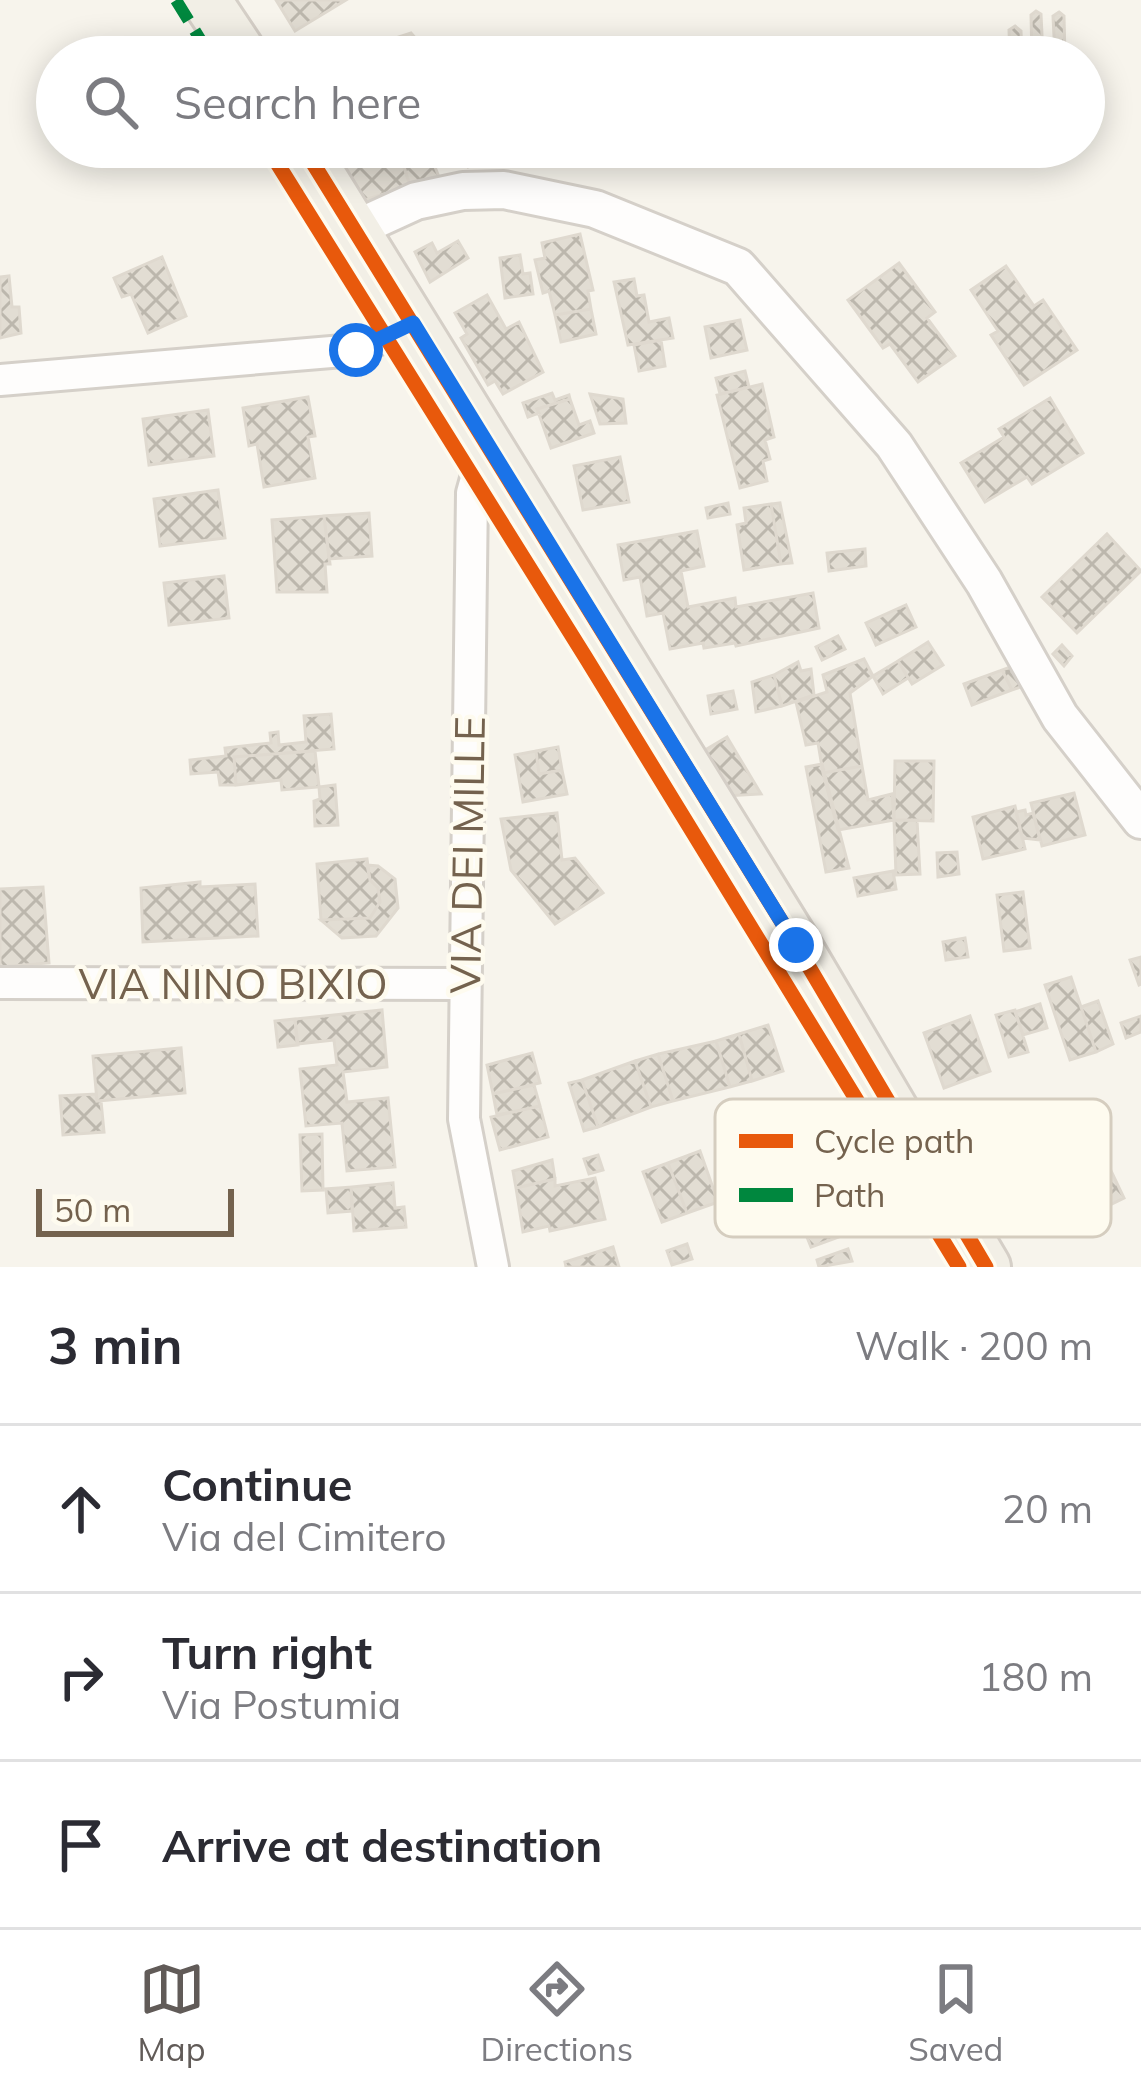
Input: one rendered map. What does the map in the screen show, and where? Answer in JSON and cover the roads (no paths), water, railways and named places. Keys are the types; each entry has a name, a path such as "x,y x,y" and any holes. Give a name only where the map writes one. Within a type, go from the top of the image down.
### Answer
{"main road":[{"path":"206,0 230,36"},
{"path":"318,168 887,1099"},
{"path":"968,1237 986,1267"}],"street":[{"path":"357,228 416,201 464,191 504,190 596,209 738,267 894,445 984,582 1060,717 1141,820"},
{"path":"0,380 356,350 413,323"},
{"name":"VIA DEI MILLE","path":"485,443 472,494 464,1119 493,1267"},
{"name":"VIA NINO BIXIO","path":"0,983 465,984"}]}
